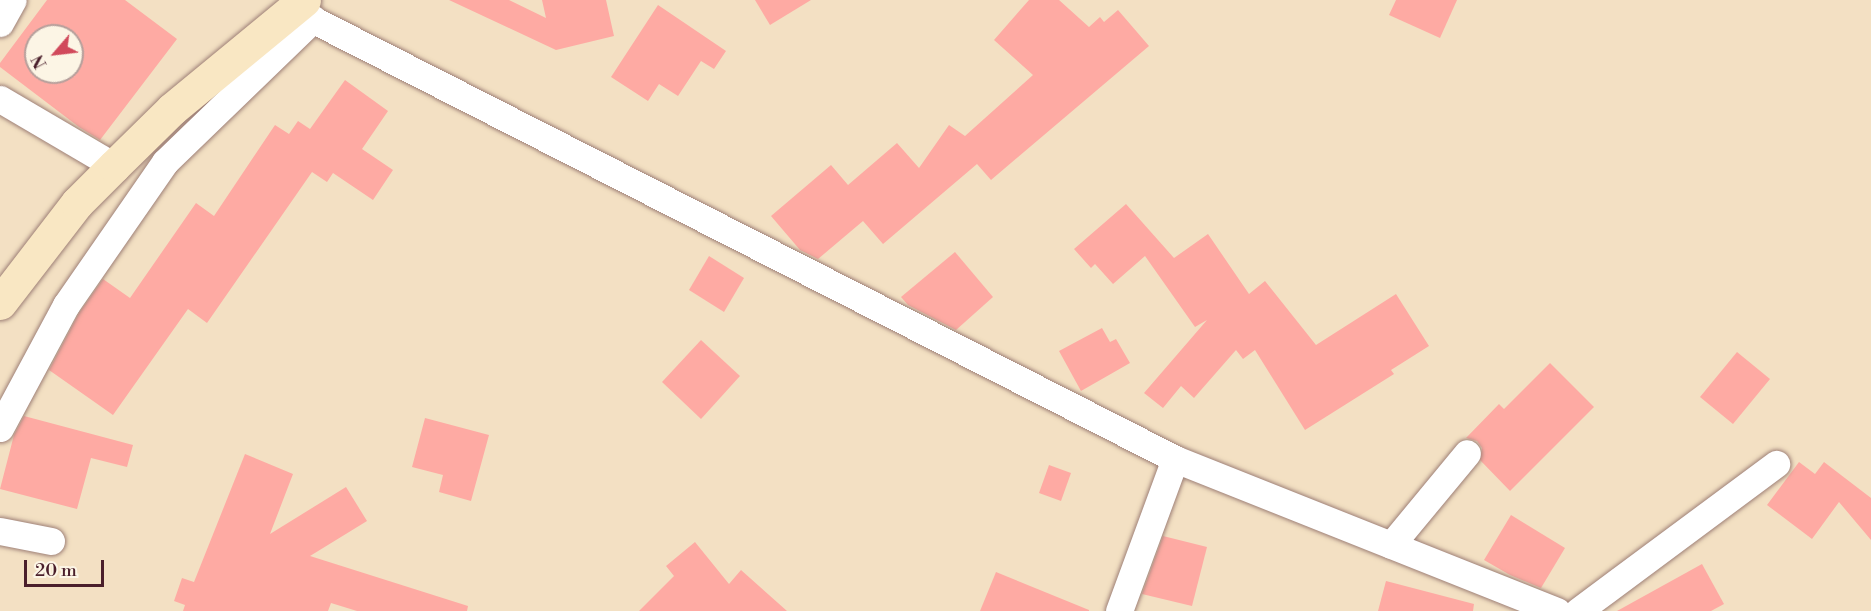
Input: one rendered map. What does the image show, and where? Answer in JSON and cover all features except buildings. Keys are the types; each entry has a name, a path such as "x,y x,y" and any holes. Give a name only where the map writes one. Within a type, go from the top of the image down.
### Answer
{"main road":[{"path":"0,303 77,203 172,109 303,9"}],"street":[{"path":"0,23 13,0"},
{"path":"0,428 66,305 165,162 303,9 1175,459 1557,611"},
{"path":"0,99 114,166"},
{"path":"1391,545 1467,453"},
{"path":"1119,611 1175,459"},
{"path":"1578,611 1776,464"},
{"path":"0,531 51,542"}]}
